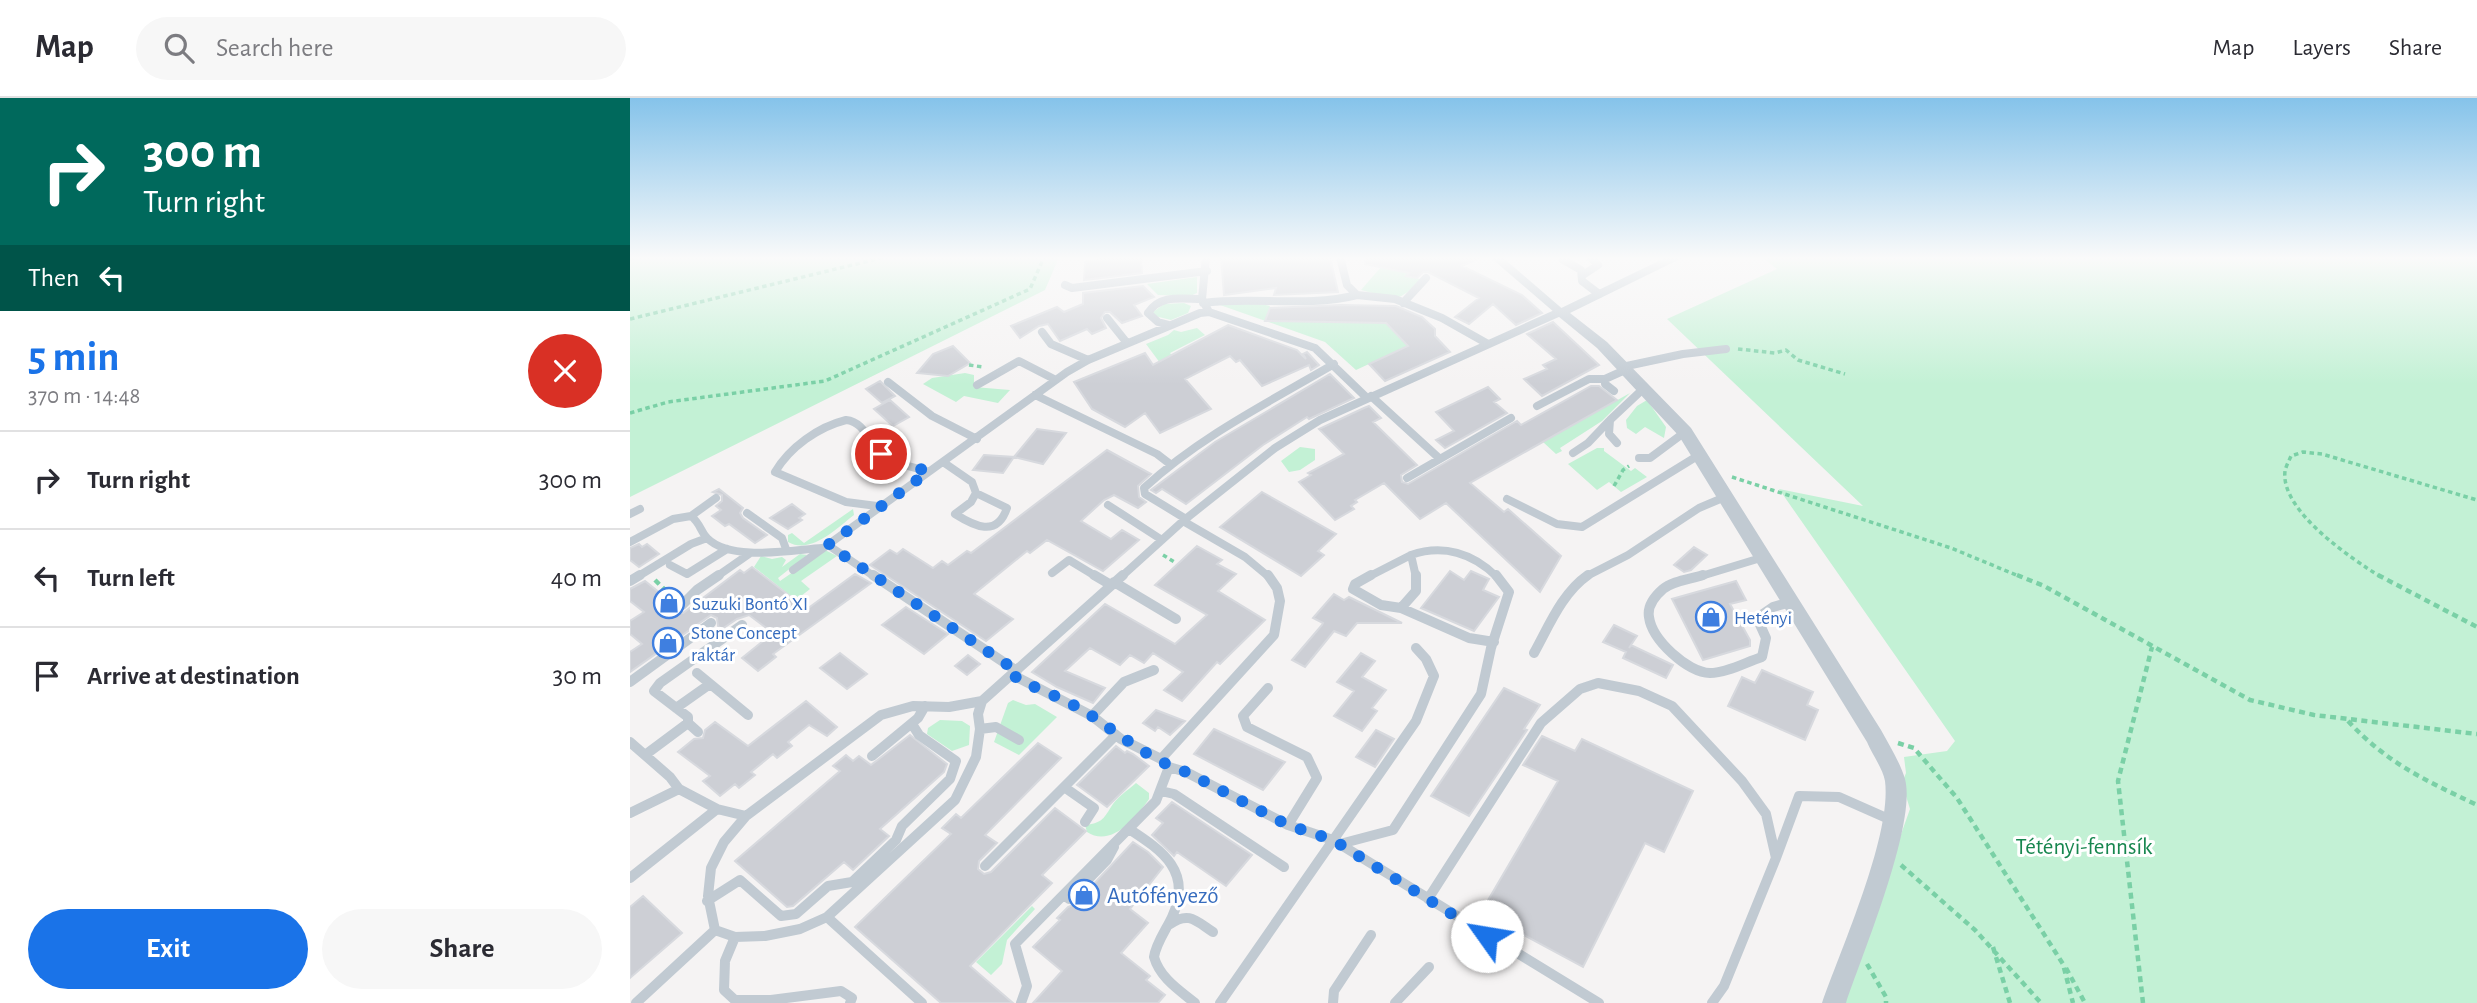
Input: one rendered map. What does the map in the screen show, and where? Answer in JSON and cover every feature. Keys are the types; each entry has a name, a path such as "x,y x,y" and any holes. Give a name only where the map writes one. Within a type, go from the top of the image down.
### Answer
{"street":[{"path":"1588,299 1560,312 1602,345 1685,432 1874,736 1895,780 1893,821 1886,853 1834,1003"}],"lane":[{"path":"1166,299 1150,308 1148,313 1151,318 1170,326"},
{"path":"1170,299 1225,299"},
{"path":"1253,299 1339,299"},
{"path":"1381,299 1403,303 1442,318 1488,344"},
{"path":"1403,303 1407,299"},
{"path":"715,930 706,889 713,864 733,830 747,816 881,715 913,706 949,707 982,701 1161,540 1275,448 1320,420 1560,312 1545,299"},
{"path":"1203,301 1209,312"},
{"path":"793,570 1056,380 1088,360 1200,313 1209,312 1307,345 1334,364 1440,459"},
{"path":"1107,318 1127,343"},
{"path":"1042,332 1051,344 1088,360"},
{"path":"1694,344 1700,352"},
{"path":"1537,406 1589,379 1605,379 1623,369 1726,349"},
{"path":"977,385 1019,361 1056,380"},
{"path":"1021,1003 1027,977 1014,957 1015,944 1156,801 1161,791 1165,763 1274,635 1281,613 1274,582 1245,558 1145,494 1143,488 1170,464 1298,383 1334,364"},
{"path":"1605,379 1605,384 1614,391"},
{"path":"888,382 901,388 910,401 933,417 977,439"},
{"path":"1573,453 1588,443 1643,389"},
{"path":"1035,395 1157,454 1170,464"},
{"path":"1407,478 1511,418"},
{"path":"879,506 857,507 844,503 816,489 786,480 775,472 788,455 823,428 847,419 858,423 881,454 893,462 907,463 928,472"},
{"path":"1610,420 1607,428 1617,443"},
{"path":"1639,458 1650,458 1685,432"},
{"path":"1507,499 1557,524 1581,527 1699,455"},
{"path":"943,462 972,482 976,494 1007,508 1006,515 987,529 981,529 954,514 971,502 976,494"},
{"path":"1534,653 1559,607 1574,586 1595,569 1626,556 1697,508 1725,497"},
{"path":"630,542 673,519 691,516 716,498"},
{"path":"1108,505 1161,540"},
{"path":"630,514 640,509"},
{"path":"747,513 782,538 786,550"},
{"path":"691,516 700,523 707,538 735,553 826,546 1015,673 1092,716 1116,735 1288,825 1336,842 1576,997 1598,1003"},
{"path":"630,581 691,544 707,538"},
{"path":"670,565 687,575 727,549"},
{"path":"1336,842 1363,840 1393,830 1481,694 1509,592 1498,575 1466,553 1448,549 1411,554 1355,584 1353,589 1375,603 1388,608 1401,608 1469,638 1494,642"},
{"path":"685,603 698,590 751,553"},
{"path":"1401,608 1416,591 1416,571 1411,554"},
{"path":"1764,557 1666,586 1654,598 1649,609 1649,620 1662,643 1692,668 1710,673 1762,657 1766,638 1757,618 1773,607 1791,602"},
{"path":"1052,573 1069,560 1175,620"},
{"path":"630,682 711,623"},
{"path":"698,732 688,723 688,718 654,691 660,683 742,625"},
{"path":"1220,1003 1336,842 1416,721 1420,707 1434,686 1435,671 1431,662 1416,648"},
{"path":"1092,716 1124,682 1154,670"},
{"path":"697,673 748,715"},
{"path":"676,708 710,684"},
{"path":"1429,900 1541,723 1580,689 1598,684 1639,691 1672,706 1742,781 1766,814 1776,858"},
{"path":"1268,688 1242,716 1247,727 1307,757 1317,778 1288,825"},
{"path":"715,930 735,937 765,936 800,929 827,917 955,800 976,757 980,729 978,714 982,701"},
{"path":"872,756 912,724 925,706"},
{"path":"645,755 688,723"},
{"path":"707,901 740,880 781,916 796,914 828,886 852,882 896,840 902,827 950,779 956,768 956,761 919,735 912,724"},
{"path":"980,729 996,727 1019,740"},
{"path":"985,866 1116,735"},
{"path":"630,742 670,777 679,789 717,809 747,816"},
{"path":"1064,787 1094,808 1085,822"},
{"path":"630,813 679,789"},
{"path":"1161,791 1174,794 1284,867"},
{"path":"1712,1003 1724,986 1799,796 1839,797 1893,821"},
{"path":"630,878 717,809"},
{"path":"1129,829 1166,855 1179,875 1177,906 1154,958 1158,969 1195,1003"},
{"path":"1069,898 1107,860 1115,842"},
{"path":"827,917 922,1003"},
{"path":"1168,925 1180,917 1192,918 1213,932"},
{"path":"636,1003 715,930"},
{"path":"1334,1003 1334,991 1371,936"},
{"path":"735,937 725,961 724,990 736,1002 841,991 852,998 850,1003"},
{"path":"1395,1003 1429,967"}],"path":[{"path":"630,319 711,299"},
{"path":"630,413 668,402 825,381 1011,299"},
{"path":"1726,349 1775,353 1786,350 1798,360 1845,374"},
{"path":"2477,500 2322,454 2303,452 2291,456 2284,473 2290,499 2306,519 2352,560 2477,627"},
{"path":"1614,486 1623,470 1639,458"},
{"path":"1710,473 1734,477 1814,502 1861,521 1951,548 1996,565 2044,586 2152,647 2250,699 2270,706 2346,719 2477,734"},
{"path":"647,571 667,592 676,594 681,603 685,603"},
{"path":"2143,1003 2118,781 2152,647"},
{"path":"2346,719 2373,748 2418,777 2477,805"},
{"path":"1874,736 1914,748 1956,798 2063,964 2085,1003"},
{"path":"1886,853 1939,894 1993,945 2041,1003"},
{"path":"1856,944 1886,998 1886,1003"},
{"path":"1993,945 2010,1003"},
{"path":"2063,964 2073,1003"}],"green space":[{"path":"630,299 1026,299 630,497"},
{"name":"Tétényi-fennsík","path":"1710,299 2477,299 2477,1003 1841,1003 1910,809 1902,783 1906,773 1904,757 1947,751 1955,741 1779,489 1863,506 1667,319"},
{"path":"1223,302 1270,306 1265,321 1220,305"},
{"path":"1184,303 1191,306 1188,313 1171,320 1155,316 1153,312 1164,304"},
{"path":"1265,321 1386,323 1408,346 1356,370 1325,342"},
{"path":"1197,328 1205,335 1170,353 1179,364 1166,371 1146,344 1174,330 1181,332"},
{"path":"965,373 974,375 974,387 1010,390 998,403 964,396 956,402 923,384 932,378"},
{"path":"1630,393 1602,421 1560,448 1562,451 1556,454 1543,442"},
{"path":"1647,400 1666,427 1664,438 1645,427 1636,434 1627,428 1626,420 1637,406"},
{"path":"1300,447 1315,449 1315,460 1300,470 1289,472 1281,461"},
{"path":"1597,448 1604,448 1604,451 1631,471 1635,468 1647,477 1621,492 1609,482 1597,490 1568,464"},
{"path":"853,509 854,515 815,543 797,545 788,542 788,535 792,533 804,543"},
{"path":"825,550 837,556 801,581 810,589 796,600 754,567 761,556 772,559 782,557 786,560 782,567 800,554 807,555 778,578 780,581"},
{"path":"1013,700 1026,705 1035,704 1057,717 1019,755 994,742 1008,703"},
{"path":"940,720 962,721 970,726 969,745 952,751 927,734 928,728"},
{"path":"1136,783 1149,793 1149,799 1130,822 1114,834 1096,836 1087,832 1085,825 1101,820 1116,800"},
{"path":"1032,906 1035,909 1007,940 1002,964 991,975 976,962"}],"building":[{"path":"1083,299 1148,299 1134,305 1142,316 1122,323 1110,312 1105,312 1101,318 1106,328 1092,334 1087,329 1060,341 1048,324 1039,326 1020,338 1011,326 1057,307 1064,312 1083,304"},
{"path":"1477,299 1527,299 1542,313 1516,325 1493,304 1469,324 1455,317"},
{"path":"1396,306 1422,317 1435,329 1435,336 1450,352 1385,381 1369,364 1408,346 1386,323 1265,321 1270,308"},
{"path":"1553,322 1599,365 1542,396 1524,379 1547,369 1543,365 1556,359 1527,334"},
{"path":"1228,325 1297,350 1306,359 1303,354 1307,352 1319,365 1311,370 1309,365 1262,386 1240,360 1236,362 1230,356 1185,379 1211,409 1160,433 1145,413 1125,427 1092,409 1074,382 1145,353 1153,365"},
{"path":"953,346 970,363 948,376 917,373 933,354"},
{"path":"1330,374 1354,398 1309,419 1307,417 1263,445 1186,504 1162,489 1156,493 1151,490 1215,442"},
{"path":"880,381 895,396 882,403 866,389"},
{"path":"1591,386 1599,386 1617,400 1470,483 1504,512 1508,509 1561,556 1540,592 1446,503 1420,519 1384,483 1355,500 1357,502 1351,506 1354,509 1335,520 1299,482 1311,475 1308,473 1344,454 1319,429 1369,406 1381,418 1373,422 1417,465 1401,475 1402,482 1408,484 1517,421 1521,425"},
{"path":"1488,387 1500,399 1494,402 1507,413 1445,448 1436,440 1454,431 1436,412"},
{"path":"890,400 909,417 893,426 874,409"},
{"path":"1037,429 1066,433 1043,464 1014,457"},
{"path":"1107,450 1151,474 1138,486 1139,497 1146,502 1138,508 1114,495 1104,500 1081,521 1111,539 1122,530 1139,540 1103,571 1047,540 1030,553 1027,551 974,594 1013,619 986,641 870,565 890,550 897,554 903,549 933,568 942,561 948,565 967,551 971,553"},
{"path":"984,455 1014,457 1003,473 973,470"},
{"path":"719,489 743,508 740,513 743,518 767,535 755,543 729,524 725,526 712,516 721,510 716,506 722,501 722,495 713,492"},
{"path":"1262,492 1336,534 1318,551 1324,555 1301,576 1220,527"},
{"path":"792,504 805,514 799,518 802,520 788,529 770,518"},
{"path":"639,544 642,547 647,544 659,554 639,567 630,560 630,548"},
{"path":"1197,546 1222,560 1217,564 1236,574 1218,591 1265,620 1220,664 1217,662 1182,701 1164,690 1183,672 1153,653 1144,663 1130,655 1120,665 1090,648 1065,671 1105,688 1093,703 1032,672 1105,604 1175,644 1207,615 1155,585"},
{"path":"1694,547 1707,555 1691,570 1684,572 1674,565"},
{"path":"752,567 807,609 855,574 871,583 773,654 776,657 758,671 742,658 773,633 749,615 722,629 718,626 717,618 711,615 630,672 630,652 642,644 630,634 630,621 644,612 630,601 630,589 645,581 665,597 669,595 676,600 676,610 683,613 740,570 744,573"},
{"path":"1450,571 1464,580 1471,571 1489,579 1483,590 1499,597 1474,631 1421,608"},
{"path":"1736,581 1746,600 1730,604 1750,640 1750,646 1703,660 1672,599"},
{"path":"1334,594 1344,600 1349,597 1402,623 1357,623 1346,636 1334,631 1305,667 1292,660 1322,625 1323,623 1313,618"},
{"path":"906,607 948,634 924,654 882,625"},
{"path":"1614,625 1637,636 1631,645 1673,665 1666,678 1623,658 1626,652 1603,642"},
{"path":"840,653 867,674 847,689 820,668"},
{"path":"1361,653 1375,661 1362,677 1386,690 1372,708 1377,711 1362,731 1334,716 1354,691 1337,682"},
{"path":"968,655 980,664 967,675 955,666"},
{"path":"1762,670 1813,692 1807,705 1818,710 1805,740 1728,706 1742,677 1755,683"},
{"path":"1504,688 1540,705 1524,729 1527,730 1469,816 1431,796"},
{"path":"806,701 837,727 827,736 809,725 788,742 792,746 777,758 773,754 751,772 755,775 739,788 735,784 720,796 703,781 710,776 678,752 694,739 703,738 705,730 715,722 748,746"},
{"path":"1156,710 1185,721 1170,735 1158,727 1155,731 1143,723"},
{"path":"1214,729 1285,762 1263,790 1194,754"},
{"path":"1376,730 1394,739 1375,767 1356,757"},
{"path":"910,735 947,764 944,772 880,829 889,836 853,870 844,862 793,906 787,907 735,861 840,771 833,766 846,755 853,761 859,756 871,765"},
{"path":"1542,736 1575,751 1582,739 1693,791 1664,852 1645,843 1583,967 1481,912 1558,781 1523,765"},
{"path":"1038,743 1061,758 985,835 997,843 979,861 978,869 984,874 991,872 1055,808 1086,831 1042,875 1052,883 970,966 1013,1003 941,1003 855,927 951,834 942,828 956,814 961,818"},
{"path":"1116,746 1149,766 1107,807 1077,785"},
{"path":"1172,802 1252,855 1226,886 1177,852 1174,856 1152,835 1163,823 1156,818"},
{"path":"1133,842 1163,867 1130,909 1148,923 1121,953 1150,976 1146,980 1165,995 1158,1003 1033,1003 1062,971 1033,947 1060,920 1057,918 1075,904"},
{"path":"643,896 682,933 630,978 630,907"}],"place":[{"name":"Suzuki Bontó XI","path":"669,603"},
{"name":"Hetényi","path":"1711,617"},
{"name":"Stone Concept raktár","path":"668,643"},
{"name":"Autófényező","path":"1084,895"}],"route":[{"path":"881,454 893,462 907,463 928,472 828,545 1017,671 1013,675 1023,682 1092,716 1121,739 1161,759 1169,766 1186,772 1288,825 1333,840 1487,936"}]}
